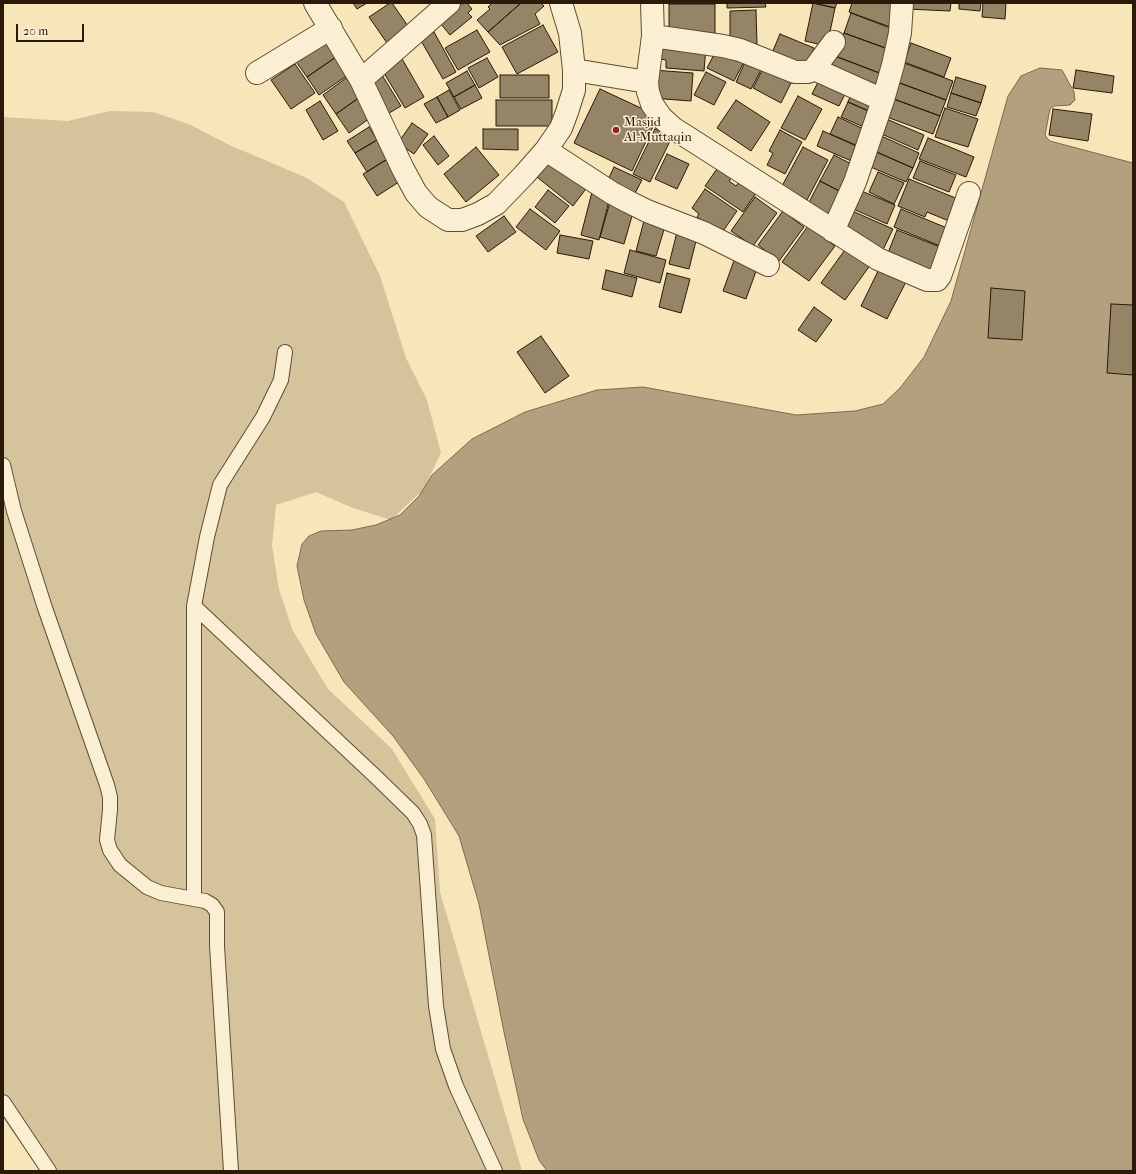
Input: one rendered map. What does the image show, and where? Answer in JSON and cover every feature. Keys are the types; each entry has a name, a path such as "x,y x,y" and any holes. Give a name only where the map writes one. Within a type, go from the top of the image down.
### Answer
{"street":[{"path":"315,3 360,80 416,193 428,207 448,220 462,220 478,214 496,204 546,150 561,128 574,90 574,70 570,33 561,3"},
{"path":"360,80 449,3"},
{"path":"652,3 653,36 646,82 652,104 661,117 673,128 878,260 927,280 937,280 943,271 970,193"},
{"path":"833,231 856,182 883,100 900,33 902,3"},
{"path":"257,72 330,28"},
{"path":"653,36 723,46 740,50 795,72 808,72 814,69 834,42"},
{"path":"814,69 883,100"},
{"path":"574,70 646,82"},
{"path":"546,150 612,193 629,202 647,211 704,233 768,265"}],"lane":[{"path":"194,899 194,606 207,537 220,485 262,416 281,380 285,352"},
{"path":"3,464 14,511 45,608 107,785 110,797 107,840 110,850 120,865 147,887 161,893 205,901 212,905 217,912 217,946 231,1171"},
{"path":"194,606 376,777 413,813 420,824 424,835 436,1006 443,1049 456,1086 495,1171"},
{"path":"3,1102 49,1171"}],"shaded area":[{"path":"1040,68 1062,70 1074,92 1075,100 1070,105 1054,106 1050,109 1045,135 1047,138 1050,141 1133,163 1133,1171 547,1171 539,1160 523,1119 479,904 459,836 424,779 393,736 344,682 316,634 304,600 297,566 302,544 309,536 321,531 352,530 376,525 400,515 419,496 432,475 472,439 525,412 597,390 643,387 796,415 855,411 883,404 900,388 924,357 951,301 1008,96 1021,76"},
{"path":"110,111 153,112 191,125 227,144 307,178 344,202 380,276 406,358 427,400 441,453 423,490 391,520 353,508 316,492 276,505 272,546 279,589 292,629 328,689 392,749 435,819 440,892 522,1171 41,1171 3,1118 3,117 68,121"}],"building":[{"path":"353,3 367,3 357,9"},
{"path":"392,3 412,32 389,46 369,17"},
{"path":"453,3 467,3 472,9 468,13 472,17 450,35 435,17"},
{"path":"492,3 521,3 488,32 477,20 490,9 488,7"},
{"path":"521,3 541,3 544,6 535,14 540,24 500,45 488,32"},
{"path":"727,3 765,3 766,7 727,8"},
{"path":"813,3 835,8 827,46 805,41"},
{"path":"813,3 837,3 835,8"},
{"path":"852,3 899,3 893,28 849,12"},
{"path":"907,3 951,3 950,11 907,9"},
{"path":"959,3 981,3 980,11 959,9"},
{"path":"983,3 1006,3 1005,19 982,17"},
{"path":"669,4 715,4 715,33 669,34"},
{"path":"756,10 757,44 730,45 730,11"},
{"path":"851,13 898,31 891,50 844,33"},
{"path":"543,25 558,52 517,74 502,47"},
{"path":"477,30 490,52 458,70 445,48"},
{"path":"434,32 456,72 443,79 420,39"},
{"path":"844,33 891,50 882,74 835,56"},
{"path":"780,34 814,48 806,67 772,53"},
{"path":"323,39 336,57 307,77 294,59"},
{"path":"661,43 706,46 704,71 666,68 666,60 660,59"},
{"path":"911,43 951,58 944,77 904,62"},
{"path":"718,47 745,60 734,81 707,68"},
{"path":"835,56 882,74 875,92 828,75"},
{"path":"336,57 348,75 319,95 307,77"},
{"path":"401,57 424,97 405,108 381,68"},
{"path":"487,58 498,77 479,88 468,68"},
{"path":"747,58 763,66 751,89 736,82"},
{"path":"904,63 953,81 946,100 897,82"},
{"path":"295,64 315,93 291,109 271,80"},
{"path":"765,65 793,79 781,103 753,88"},
{"path":"653,70 693,73 691,101 651,98"},
{"path":"1076,70 1114,76 1112,93 1073,88"},
{"path":"467,71 475,85 454,97 446,83"},
{"path":"706,72 726,82 714,105 694,95"},
{"path":"382,75 401,106 384,116 366,85"},
{"path":"500,75 549,75 549,98 500,98"},
{"path":"821,76 848,88 839,106 812,94"},
{"path":"956,77 986,86 981,103 951,93"},
{"path":"346,78 360,97 336,114 323,95"},
{"path":"897,82 946,100 940,116 891,98"},
{"path":"475,85 482,98 461,109 454,97"},
{"name":"Masjid Al-Muttaqin","path":"600,89 658,116 632,171 574,143"},
{"path":"449,90 460,110 448,117 437,97"},
{"path":"853,90 876,100 871,112 848,102"},
{"path":"951,93 981,103 976,116 947,107"},
{"path":"798,96 822,109 805,140 781,128"},
{"path":"360,97 373,116 349,133 336,114"},
{"path":"437,97 448,117 436,123 424,104"},
{"path":"891,98 940,116 933,134 884,116"},
{"path":"496,100 552,100 552,126 496,126"},
{"path":"736,100 770,122 751,151 717,128"},
{"path":"320,101 338,131 323,140 306,110"},
{"path":"848,102 871,112 864,127 841,117"},
{"path":"945,108 978,119 968,147 935,137"},
{"path":"1053,109 1092,114 1088,141 1049,135"},
{"path":"838,117 870,132 863,148 830,134"},
{"path":"884,118 924,135 918,150 877,132"},
{"path":"412,123 428,134 414,154 398,143"},
{"path":"369,127 377,140 355,153 347,141"},
{"path":"483,129 518,129 518,150 483,149"},
{"path":"655,129 672,137 650,182 633,174"},
{"path":"780,130 802,142 785,174 767,165 773,153 769,151"},
{"path":"823,131 863,149 856,163 817,146"},
{"path":"879,135 919,153 913,168 872,150"},
{"path":"434,136 449,156 438,165 423,145"},
{"path":"928,138 974,157 966,177 919,159"},
{"path":"377,140 389,158 367,172 355,153"},
{"path":"476,147 499,175 466,202 444,174"},
{"path":"803,147 828,160 807,200 782,186"},
{"path":"872,150 913,168 906,182 866,165"},
{"path":"667,154 689,164 677,189 655,179"},
{"path":"834,155 859,168 845,194 820,181"},
{"path":"389,158 402,180 377,196 363,174"},
{"path":"552,158 588,186 573,206 537,177"},
{"path":"920,161 956,175 949,192 913,178"},
{"path":"719,166 733,176 729,181 736,186 740,181 756,193 743,212 705,186"},
{"path":"614,167 642,180 633,197 606,184"},
{"path":"878,172 904,183 894,204 869,192"},
{"path":"909,179 958,199 949,221 927,212 925,217 898,206"},
{"path":"820,181 845,194 831,221 806,208"},
{"path":"705,189 737,211 721,234 697,217 699,214 692,208"},
{"path":"548,190 569,206 555,223 535,207"},
{"path":"859,190 895,205 887,224 851,208"},
{"path":"592,192 610,197 599,240 581,235"},
{"path":"755,197 777,213 753,246 731,231"},
{"path":"610,202 634,209 624,244 600,237"},
{"path":"530,209 560,231 546,250 516,227"},
{"path":"901,209 947,228 940,246 894,227"},
{"path":"850,210 893,229 882,252 840,233"},
{"path":"783,211 804,227 779,261 758,245"},
{"path":"504,216 516,232 488,252 476,236"},
{"path":"645,217 666,223 656,256 636,251"},
{"path":"808,226 835,246 809,281 782,262"},
{"path":"897,230 940,247 929,275 886,258"},
{"path":"677,232 697,237 689,269 669,264"},
{"path":"560,235 593,241 589,259 557,253"},
{"path":"847,247 871,264 845,300 821,283"},
{"path":"630,250 666,260 660,283 624,273"},
{"path":"736,255 759,263 746,299 723,291"},
{"path":"881,265 908,278 887,319 861,306"},
{"path":"606,270 637,278 632,297 602,289"},
{"path":"667,273 690,279 681,313 659,307"},
{"path":"991,288 1025,291 1022,340 988,338"},
{"path":"1111,304 1133,305 1133,375 1107,373"},
{"path":"814,307 832,320 816,342 798,330"},
{"path":"541,336 569,376 545,393 517,352"}],"place":[{"name":"Masjid Al-Muttaqin","path":"616,130"}]}
